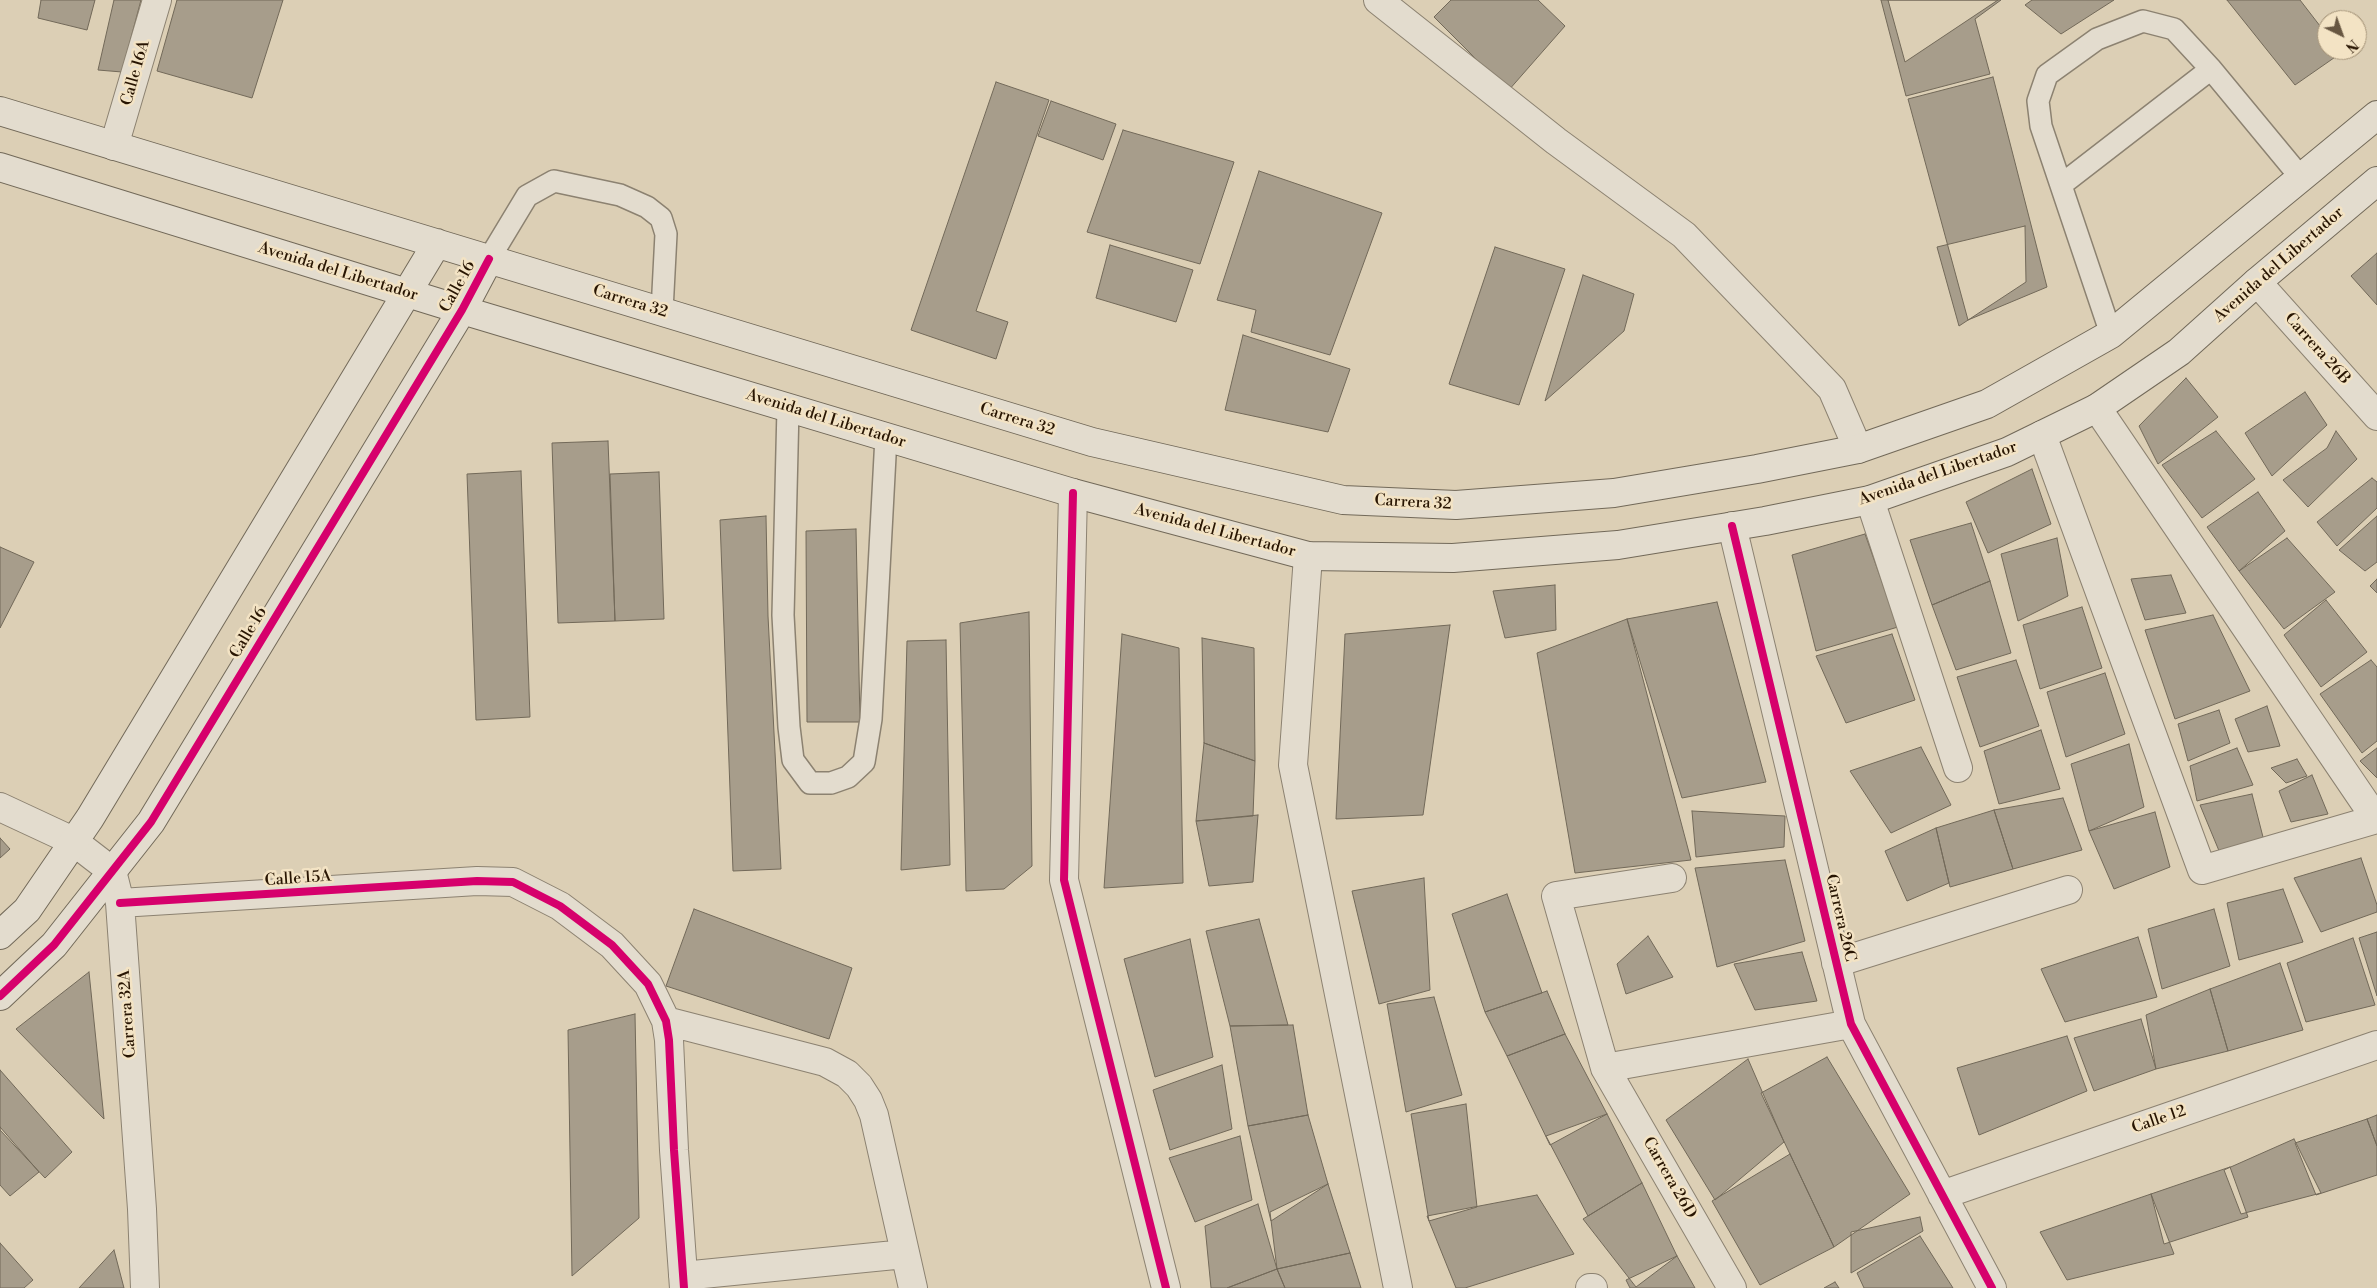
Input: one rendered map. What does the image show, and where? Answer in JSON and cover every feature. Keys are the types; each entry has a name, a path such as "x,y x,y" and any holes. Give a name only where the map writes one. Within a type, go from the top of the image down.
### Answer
{"street":[{"name":"Calle 16A","path":"114,146 157,0"},
{"path":"1378,0 1556,141 1684,235 1832,389 1858,449 1987,404 2112,334 2302,179 2377,115"},
{"path":"0,111 437,243 90,818 27,910 0,935"},
{"name":"Avenida del Libertador","path":"0,167 406,293 1073,493 1308,556 1453,558 1618,545 1870,500 2007,452 2098,408 2179,352 2257,282 2377,181"},
{"name":"Carrera 32","path":"437,243 1092,442 1343,500 1456,505 1614,493 1757,470 1858,449"},
{"name":"Calle 16","path":"0,996 54,946 151,822 462,310 489,260"},
{"name":"Carrera 26B","path":"2257,282 2377,416"},
{"path":"2042,435 2202,870 2376,819 2098,408"},
{"path":"1073,493 1064,880 1166,1288"},
{"path":"1870,500 1958,768"},
{"name":"Carrera 26C","path":"1732,526 1851,1024 1992,1288"},
{"path":"1308,556 1293,765 1398,1288"},
{"path":"0,807 73,841 112,871"},
{"name":"Carrera 32A","path":"112,871 120,904 142,1209 145,1288"},
{"name":"Carrera 26D","path":"1672,878 1556,896 1605,1068 1732,1288"},
{"name":"Calle 15A","path":"120,904 477,882 513,882 537,893 587,925 612,945 648,984 666,1021 670,1040 674,1150 684,1282"},
{"path":"1836,962 2068,890"},
{"path":"666,1021 825,1062 846,1074 858,1086 868,1100 874,1116 912,1288"},
{"path":"1605,1068 1851,1024"},
{"name":"Calle 12","path":"1942,1195 2377,1045"},
{"path":"684,1282 905,1254"}],"lane":[{"path":"2112,334 2041,126 2038,101 2047,75 2097,39 2143,21 2174,29 2211,69 2302,179"},
{"path":"2061,185 2211,69"},
{"path":"489,260 527,196 554,181 620,195 647,207 661,218 666,234 662,311"},
{"path":"788,408 783,615 789,727 793,760 810,783 831,784 848,777 864,762 870,719 886,438"}],"building":[{"path":"41,0 95,0 87,30 38,18"},
{"path":"114,0 141,0 122,72 98,70"},
{"path":"177,0 283,0 252,98 157,71"},
{"path":"1451,0 1538,0 1565,26 1508,91 1434,17"},
{"path":"1881,0 2001,0 1975,19 1990,74 1906,96"},
{"path":"1888,0 1998,0 1905,62"},
{"path":"2032,0 2114,0 2061,34 2025,5"},
{"path":"2227,0 2300,0 2317,22 2317,60 2331,60 2295,85"},
{"path":"1993,77 2047,287 1968,320 1908,99"},
{"path":"996,82 1049,100 976,311 1008,322 996,359 911,330"},
{"path":"1051,101 1116,124 1103,160 1038,136"},
{"path":"1123,130 1234,162 1200,264 1087,232"},
{"path":"1259,171 1382,213 1330,355 1251,332 1256,310 1217,300"},
{"path":"2025,226 2026,282 1959,326 1937,247"},
{"path":"1110,245 1193,270 1176,322 1096,298"},
{"path":"1495,247 1565,269 1519,405 1449,384"},
{"path":"2377,253 2377,305 2351,276"},
{"path":"1583,275 1634,294 1624,331 1545,401"},
{"path":"1243,335 1350,369 1328,432 1225,410"},
{"path":"2186,378 2218,417 2158,464 2139,426"},
{"path":"2305,392 2327,425 2272,476 2245,433"},
{"path":"2216,431 2255,479 2202,518 2162,465"},
{"path":"2336,431 2357,459 2308,507 2283,480 2327,448"},
{"path":"608,441 615,621 558,623 552,443"},
{"path":"2032,469 2051,524 1988,553 1966,502"},
{"path":"521,471 530,717 476,720 467,474"},
{"path":"659,472 664,619 615,621 610,474"},
{"path":"2372,478 2377,482 2377,508 2337,546 2317,522"},
{"path":"2258,492 2285,531 2239,571 2207,527"},
{"path":"766,516 768,616 781,869 733,871 720,520"},
{"path":"2377,516 2377,562 2365,571 2339,550"},
{"path":"1971,523 1990,581 1932,605 1910,540"},
{"path":"856,529 860,722 807,722 806,531"},
{"path":"1865,534 1898,627 1816,651 1792,555"},
{"path":"2057,538 2068,596 2018,621 2001,554"},
{"path":"2287,538 2335,592 2284,629 2239,571"},
{"path":"0,547 34,562 0,628"},
{"path":"2171,575 2186,613 2145,620 2131,579"},
{"path":"2377,579 2377,593 2370,586"},
{"path":"1990,581 2011,653 1956,670 1932,605"},
{"path":"1555,585 1556,630 1505,638 1493,591"},
{"path":"2326,600 2367,652 2321,687 2284,635"},
{"path":"1717,602 1766,782 1682,798 1627,619"},
{"path":"2082,607 2102,668 2040,689 2023,625"},
{"path":"1029,612 1032,866 1004,889 966,891 960,623"},
{"path":"2213,615 2250,691 2175,719 2145,630"},
{"path":"1627,619 1691,860 1575,873 1537,653"},
{"path":"1450,625 1423,815 1336,819 1345,634"},
{"path":"1122,634 1179,648 1183,883 1104,888"},
{"path":"1892,634 1915,700 1846,723 1816,656"},
{"path":"1202,638 1254,648 1255,761 1204,743"},
{"path":"946,640 950,865 901,870 907,641"},
{"path":"2016,660 2039,726 1980,747 1957,677"},
{"path":"2371,660 2377,667 2377,741 2362,753 2320,694"},
{"path":"2105,673 2125,734 2066,757 2047,692"},
{"path":"2267,706 2280,746 2248,752 2235,719"},
{"path":"2219,710 2230,743 2188,761 2178,724"},
{"path":"2041,730 2060,789 1999,804 1984,751"},
{"path":"1204,743 1255,761 1253,816 1196,821"},
{"path":"2129,744 2144,807 2089,831 2071,764"},
{"path":"1921,747 1951,805 1891,833 1850,771"},
{"path":"2237,748 2253,785 2197,801 2190,766"},
{"path":"2377,748 2377,778 2360,761"},
{"path":"2297,759 2307,776 2286,783 2271,768"},
{"path":"2312,775 2328,814 2291,822 2279,791"},
{"path":"2252,794 2264,841 2222,858 2200,805"},
{"path":"2063,798 2082,850 2013,869 1994,810"},
{"path":"1994,810 2013,869 1950,887 1936,828"},
{"path":"1692,811 1785,816 1784,847 1696,857"},
{"path":"2155,812 2170,867 2114,889 2089,831"},
{"path":"1258,815 1253,882 1209,886 1196,821"},
{"path":"1936,828 1949,883 1907,901 1885,851"},
{"path":"0,838 10,849 0,858"},
{"path":"2361,858 2377,905 2377,912 2321,932 2294,878"},
{"path":"1785,860 1805,941 1717,967 1695,868"},
{"path":"1424,878 1430,990 1379,1004 1352,891"},
{"path":"2283,889 2303,942 2239,960 2227,903"},
{"path":"1507,894 1542,993 1485,1012 1452,914"},
{"path":"694,909 852,968 829,1039 666,986"},
{"path":"2214,909 2230,966 2162,989 2148,929"},
{"path":"1259,919 1288,1025 1230,1026 1206,931"},
{"path":"2377,932 2377,996 2359,938"},
{"path":"1648,936 1673,977 1626,994 1617,964"},
{"path":"2138,937 2157,997 2065,1022 2041,969"},
{"path":"2353,938 2375,1005 2306,1022 2287,963"},
{"path":"1190,939 1213,1057 1155,1077 1124,959"},
{"path":"1802,952 1817,1001 1755,1010 1734,964"},
{"path":"2280,963 2303,1030 2228,1051 2210,989"},
{"path":"89,972 104,1119 16,1029"},
{"path":"2210,989 2228,1051 2156,1069 2146,1015"},
{"path":"1547,991 1565,1034 1507,1056 1485,1012"},
{"path":"1434,997 1462,1095 1406,1112 1387,1004"},
{"path":"635,1014 639,1218 572,1276 568,1030"},
{"path":"2141,1019 2156,1069 2094,1091 2074,1038"},
{"path":"1293,1025 1308,1115 1248,1126 1230,1026"},
{"path":"1565,1034 1607,1114 1550,1145 1507,1056"},
{"path":"2067,1036 2087,1091 1979,1135 1957,1068"},
{"path":"1827,1057 1910,1194 1834,1247 1761,1093"},
{"path":"1748,1059 1784,1142 1715,1200 1666,1120"},
{"path":"1222,1065 1232,1129 1170,1150 1153,1090"},
{"path":"0,1070 72,1152 45,1178 0,1130"},
{"path":"1466,1104 1477,1207 1429,1221 1411,1114"},
{"path":"1607,1114 1642,1183 1588,1216 1546,1136"},
{"path":"1308,1115 1328,1184 1271,1221 1248,1126"},
{"path":"2377,1115 2377,1146 2367,1119"},
{"path":"2367,1119 2377,1146 2377,1175 2316,1195 2295,1143"},
{"path":"0,1127 39,1172 10,1196 0,1185"},
{"path":"1240,1136 1252,1200 1195,1222 1169,1158"},
{"path":"2294,1139 2321,1193 2241,1214 2224,1170"},
{"path":"1790,1154 1834,1247 1760,1285 1712,1201"},
{"path":"2230,1167 2248,1217 2164,1244 2151,1194"},
{"path":"1642,1183 1677,1256 1636,1287 1583,1219"},
{"path":"1328,1184 1350,1253 1277,1269 1270,1212"},
{"path":"2151,1194 2174,1254 2067,1280 2040,1232"},
{"path":"1537,1195 1574,1254 1465,1288 1456,1288 1427,1216"},
{"path":"1258,1204 1277,1269 1227,1288 1211,1288 1205,1226"},
{"path":"1920,1217 1923,1231 1851,1273 1851,1232"},
{"path":"1920,1236 1953,1288 1864,1288 1857,1273"},
{"path":"0,1243 33,1280 24,1288 0,1288"},
{"path":"114,1250 124,1288 79,1288"},
{"path":"1350,1253 1361,1288 1285,1288 1277,1269"},
{"path":"1677,1256 1695,1288 1630,1288 1626,1280"},
{"path":"1277,1269 1285,1288 1227,1288"},
{"path":"1835,1282 1839,1288 1824,1288"}],"cycle path":[{"path":"0,996 54,945 151,822 462,310 489,259"},
{"path":"1073,493 1064,880 1166,1288"},
{"path":"1732,526 1851,1024 1992,1288"},
{"path":"120,903 477,881 513,882 560,906 612,945 648,984 666,1021 669,1040 674,1150 684,1288"}]}
